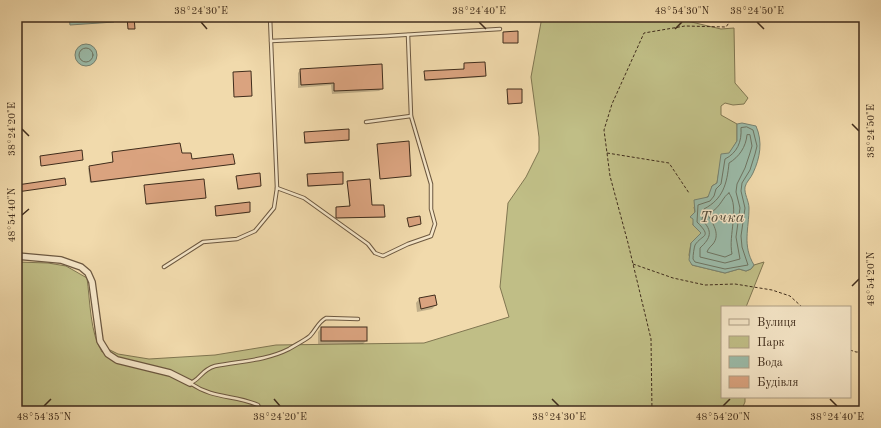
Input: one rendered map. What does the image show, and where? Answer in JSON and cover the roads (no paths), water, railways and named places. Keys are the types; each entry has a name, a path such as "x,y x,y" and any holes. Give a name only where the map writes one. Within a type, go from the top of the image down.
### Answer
{"street":[{"path":"17,256 61,260 81,267 88,273 92,282 100,341 108,354 117,360 170,373 190,383"}],"lane":[{"path":"164,267 203,242 237,239 255,231 274,208 277,188 270,17"},
{"path":"271,42 408,35 500,28"},
{"path":"277,188 304,198 368,244 375,253 380,255 387,255 408,244 428,238 434,229 435,224 431,209 431,184 411,116 408,35"},
{"path":"366,122 411,116"},
{"path":"190,383 197,379 202,371 214,367 254,361 276,355 309,336 321,320 326,318 358,319"},
{"path":"190,383 210,394 247,400 258,405 261,411"}],"water":[{"path":"69,17 114,17 114,22 70,25"},
{"path":"86,44 94,47 97,55 94,63 86,66 78,63 75,55 78,47"},
{"name":"Точка","path":"742,123 756,126 760,144 759,156 752,175 745,187 749,208 747,244 750,258 754,265 751,269 746,271 739,269 725,273 692,265 689,260 691,243 701,233 693,225 693,219 690,217 695,212 694,200 708,197 712,186 717,183 721,154 729,153 737,141 737,124"}]}
